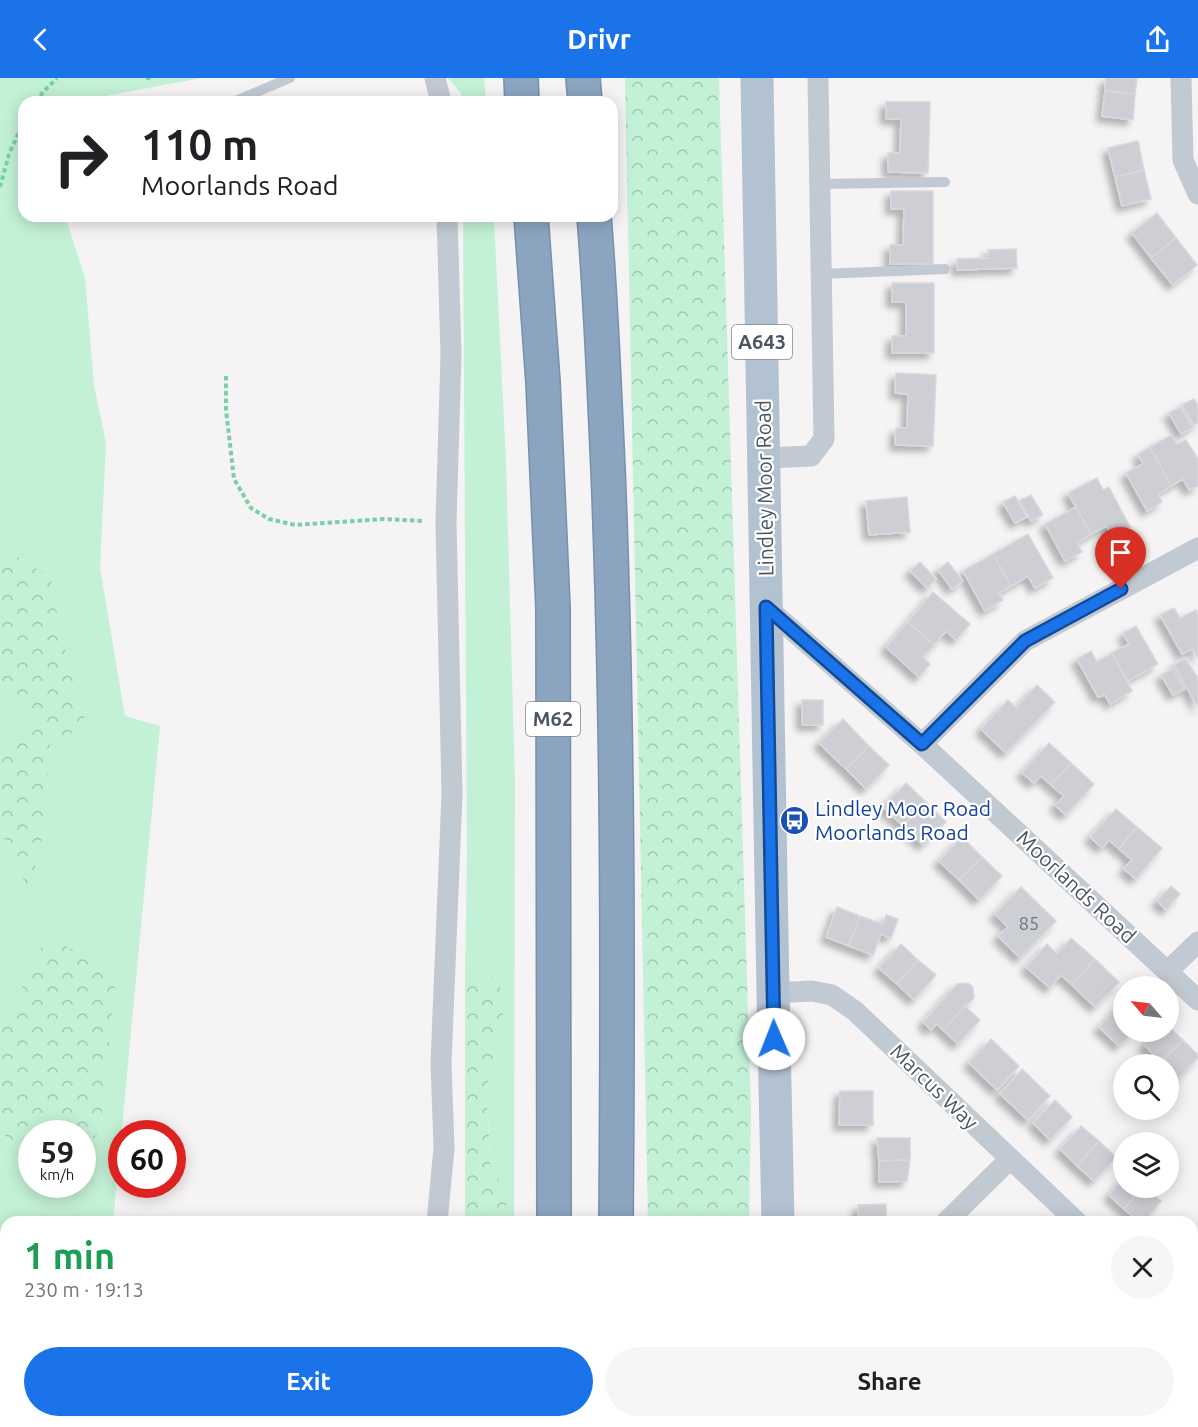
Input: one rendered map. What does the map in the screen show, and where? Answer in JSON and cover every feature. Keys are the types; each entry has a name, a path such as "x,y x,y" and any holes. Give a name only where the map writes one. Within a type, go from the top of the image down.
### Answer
{"highway":[{"path":"521,78 522,96"},
{"path":"584,78 585,96"},
{"name":"M62","path":"531,222 543,382 553,608 554,1216"},
{"path":"594,222 600,291 613,602 618,985 616,1216"}],"main road":[{"name":"Lindley Moor Road","path":"757,78 778,1216"}],"street":[{"path":"435,78 440,96"},
{"path":"765,458 811,456 824,439 818,78"},
{"path":"1181,78 1183,160 1198,195"},
{"path":"438,1216 444,1148 441,1063 452,794 446,522 452,356 447,222"},
{"path":"922,744 1025,641 1198,548"},
{"name":"Moorlands Road","path":"766,607 922,744 1198,1000"},
{"path":"1168,971 1198,942"},
{"name":"Marcus Way","path":"772,993 812,991 832,995 855,1011 1071,1216"},
{"path":"952,1216 1010,1159"}],"lane":[{"path":"247,96 290,78"},
{"path":"820,184 945,182"},
{"path":"821,274 945,269"}],"path":[{"path":"40,96 57,78"},
{"path":"146,78 153,78"},
{"path":"0,187 9,154 18,134"},
{"path":"226,376 226,410 234,479 252,508 269,519 295,525 384,519 446,522"}],"green space":[{"path":"0,78 201,78 105,96 18,96 18,222 67,222 85,278 94,385 106,443 100,568 125,716 160,726 123,1120 108,1120 108,1198 115,1198 114,1216 0,1216 0,1132 18,1147 18,1198 96,1198 96,1136 100,1133 116,979 41,949 7,1019 0,1023 0,826 8,850 45,828 60,632 51,578 0,545"},
{"path":"448,78 484,78 486,96 461,96"},
{"path":"625,78 719,78 751,1110 749,1216 648,1216"},
{"path":"463,222 494,222 506,463 515,782 514,1216 507,1216 505,1191 490,1163 485,1092 496,1061 492,1039 509,1001 493,977 465,982 467,855"},
{"path":"0,545 51,578 60,632 87,728 50,742 45,828 29,890 8,850 0,826 0,743 34,721 11,690 0,680"},
{"path":"0,680 11,690 34,721 0,743"},
{"path":"52,941 99,960 116,979 100,1133 96,1136 96,1120 18,1120 18,1147 0,1132 0,1023 7,1019 41,948"},
{"path":"493,977 509,1001 492,1039 496,1061 485,1092 490,1163 505,1191 507,1216 465,1216 465,982"}],"building":[{"path":"1106,78 1137,78 1135,94 1105,91"},
{"path":"1105,91 1135,94 1133,120 1102,116"},
{"path":"886,102 930,102 928,173 888,172 888,153 900,153 901,119 886,119"},
{"path":"1138,141 1144,170 1115,177 1108,148"},
{"path":"1144,170 1151,199 1122,206 1115,177"},
{"path":"891,191 933,191 933,264 890,264 890,245 903,245 904,209 891,209"},
{"path":"1157,213 1176,238 1151,258 1132,233"},
{"path":"1176,238 1197,265 1173,285 1151,258"},
{"path":"1016,249 1017,268 957,270 957,259 988,258 988,250"},
{"path":"892,283 934,283 934,353 892,353 892,336 906,336 906,302 892,302"},
{"path":"896,373 936,375 933,446 895,445 896,428 907,428 908,394 895,393"},
{"path":"1194,399 1198,405 1198,423 1194,425 1182,405"},
{"path":"1181,407 1193,427 1181,434 1169,413"},
{"path":"1171,435 1177,444 1186,440 1198,459 1198,486 1189,490 1183,479 1171,486 1150,447"},
{"path":"1150,447 1171,486 1158,494 1162,502 1147,511 1126,473 1143,464 1138,455"},
{"path":"1097,478 1103,490 1109,487 1130,527 1112,537 1107,526 1091,534 1068,493"},
{"path":"1031,495 1043,515 1031,521 1019,501"},
{"path":"1015,496 1027,517 1015,523 1003,502"},
{"path":"907,497 910,532 869,535 866,501"},
{"path":"1076,507 1091,534 1077,543 1082,552 1065,561 1045,524"},
{"path":"1028,534 1053,578 1035,588 1028,576 1011,586 993,554"},
{"path":"993,554 1011,586 999,593 1003,600 985,611 963,571"},
{"path":"920,562 936,579 927,588 910,571"},
{"path":"948,562 963,581 952,589 938,570"},
{"path":"933,592 970,624 956,640 946,631 934,645 908,622"},
{"path":"1174,608 1180,618 1196,610 1198,614 1198,658 1193,649 1182,654 1160,615"},
{"path":"908,622 934,645 923,657 930,664 919,677 886,647"},
{"path":"1136,626 1158,664 1128,681 1112,653 1129,644 1123,633"},
{"path":"1091,651 1097,662 1112,653 1132,691 1110,704 1105,695 1098,697 1077,659"},
{"path":"1185,658 1198,678 1198,707 1174,665"},
{"path":"1173,669 1185,689 1173,695 1161,675"},
{"path":"1037,685 1055,702 1006,753 981,729 1008,700 1016,708"},
{"path":"802,700 823,700 823,725 802,725"},
{"path":"843,719 869,746 846,769 819,743"},
{"path":"1049,743 1071,763 1051,785 1041,776 1034,783 1022,773"},
{"path":"869,746 889,765 866,789 846,769"},
{"path":"1071,763 1094,784 1066,815 1055,805 1064,796 1051,785"},
{"path":"906,783 926,802 903,826 883,807"},
{"path":"926,802 946,822 923,845 903,826"},
{"path":"1116,809 1137,827 1119,849 1109,840 1102,848 1090,837"},
{"path":"1137,827 1162,848 1136,879 1124,869 1132,860 1119,849"},
{"path":"962,837 982,857 959,880 939,861"},
{"path":"982,857 1002,876 979,900 959,880"},
{"path":"1171,886 1180,894 1166,910 1157,901"},
{"path":"1021,887 1056,921 1020,958 998,936 1008,927 995,914"},
{"path":"837,907 860,916 849,946 826,937"},
{"path":"886,915 898,919 891,938 881,934 873,955 849,946 860,916 883,924"},
{"path":"1071,938 1095,959 1072,985 1061,975 1050,988 1026,967 1047,944 1057,954"},
{"path":"901,944 918,960 897,984 879,968"},
{"path":"1095,959 1113,976 1113,988 1095,1007 1072,985"},
{"path":"918,960 936,975 914,1000 897,984"},
{"path":"968,983 973,987 974,998 943,1030 937,1024 931,1030 923,1022 957,984"},
{"path":"965,1006 980,1020 958,1044 943,1030"},
{"path":"1113,1013 1113,1040 1099,1027"},
{"path":"1179,1036 1183,1040 1169,1054 1153,1054 1144,1045 1147,1042 1179,1042"},
{"path":"991,1039 1019,1066 997,1090 969,1063"},
{"path":"1183,1040 1198,1055 1198,1058 1179,1077 1179,1054 1169,1054"},
{"path":"1022,1069 1050,1096 1028,1120 1000,1094"},
{"path":"840,1091 873,1091 873,1125 839,1125"},
{"path":"1055,1100 1072,1117 1050,1140 1033,1123"},
{"path":"1081,1126 1099,1141 1077,1166 1060,1149"},
{"path":"877,1138 910,1138 910,1160 879,1161"},
{"path":"1099,1141 1113,1154 1113,1160 1094,1181 1077,1166"},
{"path":"910,1160 907,1181 879,1182 879,1161"},
{"path":"1113,1190 1113,1198 1134,1198 1124,1209 1109,1195"},
{"path":"1134,1198 1158,1198 1161,1201 1149,1216 1132,1216 1124,1209"},
{"path":"886,1204 886,1216 858,1216 858,1205"}],"place":[{"name":"Lindley Moor Road Moorlands Road","path":"794,821"}],"route":[{"path":"774,1039 766,607 922,744 1025,641 1121,589"}]}
